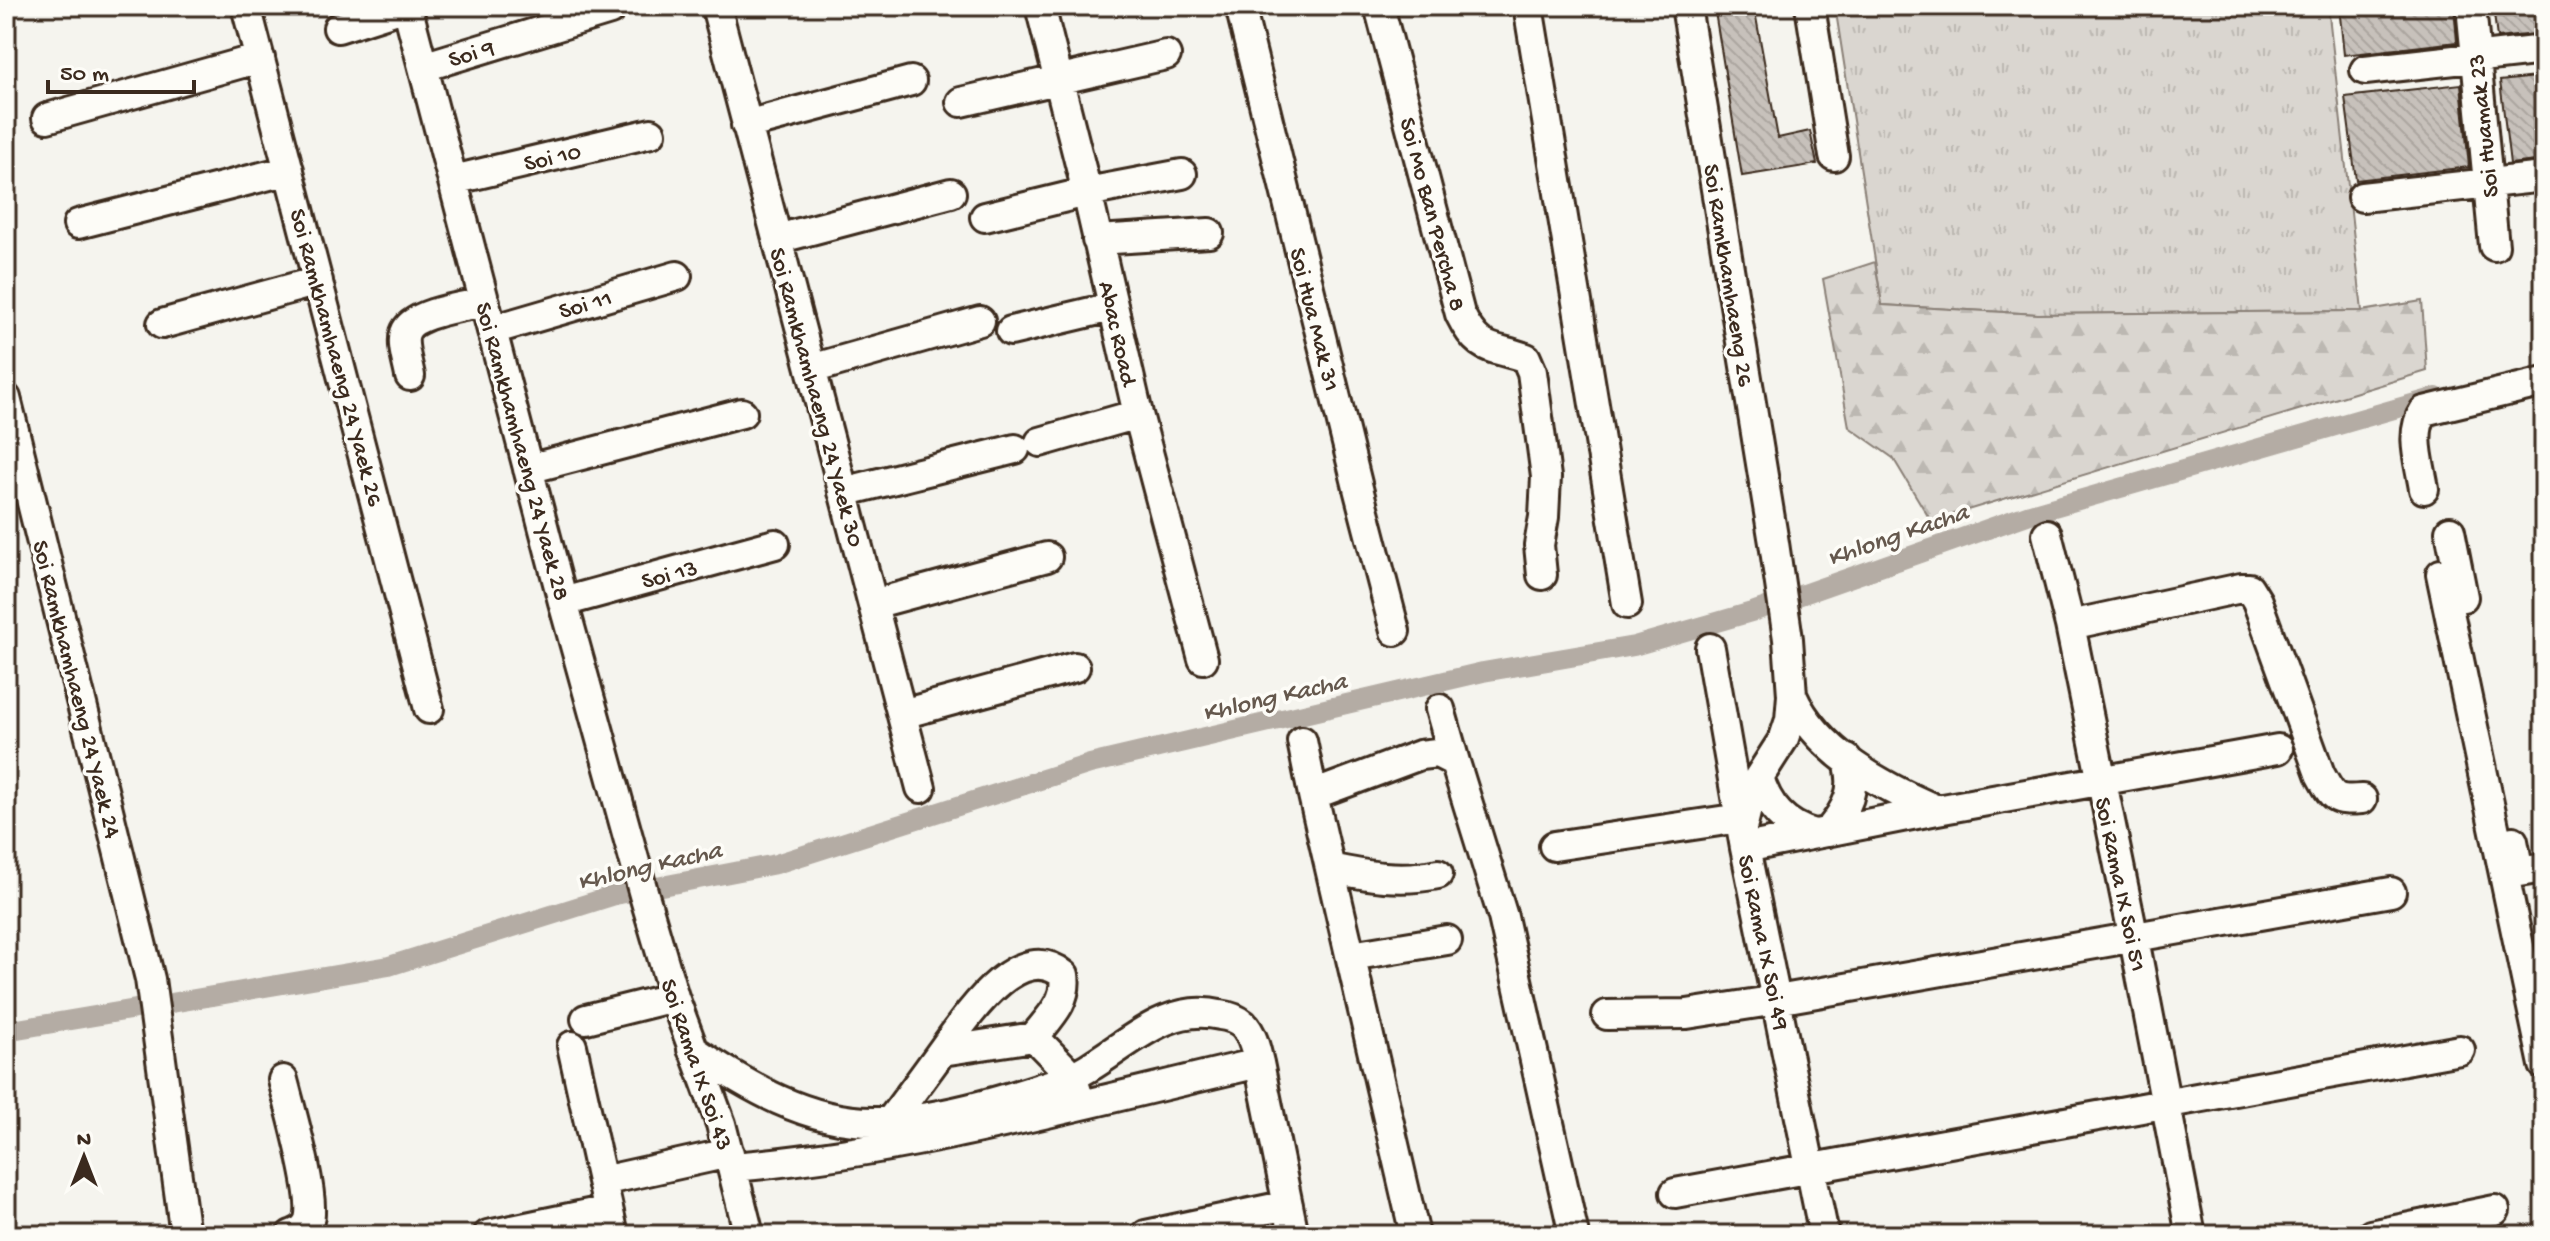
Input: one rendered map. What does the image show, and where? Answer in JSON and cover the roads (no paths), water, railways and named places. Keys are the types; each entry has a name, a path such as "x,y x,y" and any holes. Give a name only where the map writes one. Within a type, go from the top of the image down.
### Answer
{"street":[{"name":"Soi Ramkhamhaeng 24 Yaek 26","path":"246,6 429,709"},
{"path":"338,28 407,6"},
{"name":"Soi Ramkhamhaeng 24 Yaek 28","path":"407,6 563,602 644,895"},
{"name":"Soi Ramkhamhaeng 24 Yaek 30","path":"716,6 921,788"},
{"name":"Abac Road","path":"1040,6 1138,414 1203,659"},
{"name":"Soi Hua Mak 31","path":"1240,6 1395,631"},
{"name":"Soi Mo Ban Percha 8","path":"1379,6 1460,314 1469,334 1482,345 1526,358 1532,372 1546,477 1539,545 1542,575"},
{"path":"1528,6 1627,604"},
{"name":"Soi Ramkhamhaeng 26","path":"1686,6 1774,543 1788,639 1792,695 1790,720 1784,738 1750,796 1742,832"},
{"path":"1810,6 1834,156"},
{"name":"Soi Huamak 23","path":"2471,6 2494,246"},
{"name":"Soi 9","path":"423,67 610,10"},
{"path":"2365,70 2544,50"},
{"path":"961,102 1166,55"},
{"path":"47,118 260,58"},
{"path":"746,125 911,81"},
{"name":"Soi 10","path":"453,180 651,133"},
{"path":"78,224 289,170"},
{"path":"985,217 1087,192 1182,174"},
{"path":"2362,197 2544,177"},
{"path":"777,239 951,193"},
{"path":"1097,240 1209,233"},
{"name":"Soi 11","path":"492,330 677,276"},
{"path":"162,324 318,281"},
{"path":"410,376 403,335 410,323 421,317 485,302"},
{"path":"1011,331 1112,307"},
{"path":"811,369 980,321"},
{"path":"2424,489 2415,434 2417,421 2424,411 2544,382"},
{"name":"Soi Ramkhamhaeng 24 Yaek 24","path":"6,398 150,979 185,1235"},
{"path":"528,469 742,413"},
{"path":"843,492 1138,414"},
{"path":"2450,531 2519,872 2544,868"},
{"name":"Soi Rama IX Soi 51","path":"2047,534 2070,625 2191,1235"},
{"name":"Soi 13","path":"563,602 775,544"},
{"path":"873,604 1047,557"},
{"path":"2441,574 2544,1065"},
{"path":"2070,625 2249,588 2257,601 2320,774 2331,795 2343,800 2362,799"},
{"name":"Soi Rama IX Soi 49","path":"1710,648 1742,832 1824,1235"},
{"path":"902,714 1075,667"},
{"path":"1792,695 1807,721 1847,759 1905,796 1937,810"},
{"path":"1440,709 1503,917 1574,1235"},
{"path":"1302,741 1415,1235"},
{"path":"1554,846 1742,832 1821,833 2278,749"},
{"path":"1313,795 1420,755 1437,753 1455,762"},
{"path":"1821,833 1848,804 1852,793 1853,782 1847,759"},
{"path":"1759,777 1777,812 1799,830 1821,833"},
{"path":"1330,868 1394,879 1416,879 1438,874"},
{"path":"1607,1015 1687,1014 1777,1000 2391,892"},
{"name":"Soi Rama IX Soi 43","path":"644,895 674,997 731,1160 749,1235"},
{"path":"1351,956 1447,940"},
{"path":"891,1120 981,998 997,984 1019,970 1039,965 1054,966 1064,975 1066,988 1061,1002 1034,1037 942,1051"},
{"path":"586,1019 674,997"},
{"path":"692,1049 772,1098 842,1118 876,1122 923,1117 981,1105 1072,1076 1136,1035 1188,1013 1212,1012 1228,1016 1243,1025 1253,1041 1294,1235"},
{"path":"1034,1037 1072,1076 1081,1104"},
{"path":"488,1235 611,1222 572,1046"},
{"path":"1675,1193 2460,1050"},
{"path":"602,1181 731,1160 802,1161 1000,1124 1259,1063"},
{"path":"283,1080 311,1201 309,1222 301,1231 291,1235"},
{"path":"842,1118 847,1152"},
{"path":"1146,1235 1288,1205"},
{"path":"2371,1235 2495,1210"}],"waterway":[{"name":"Khlong Kacha","path":"6,1031 389,966 615,895 776,864 1090,764 1483,672 1634,646 1755,611 2030,514 2436,397"}]}
